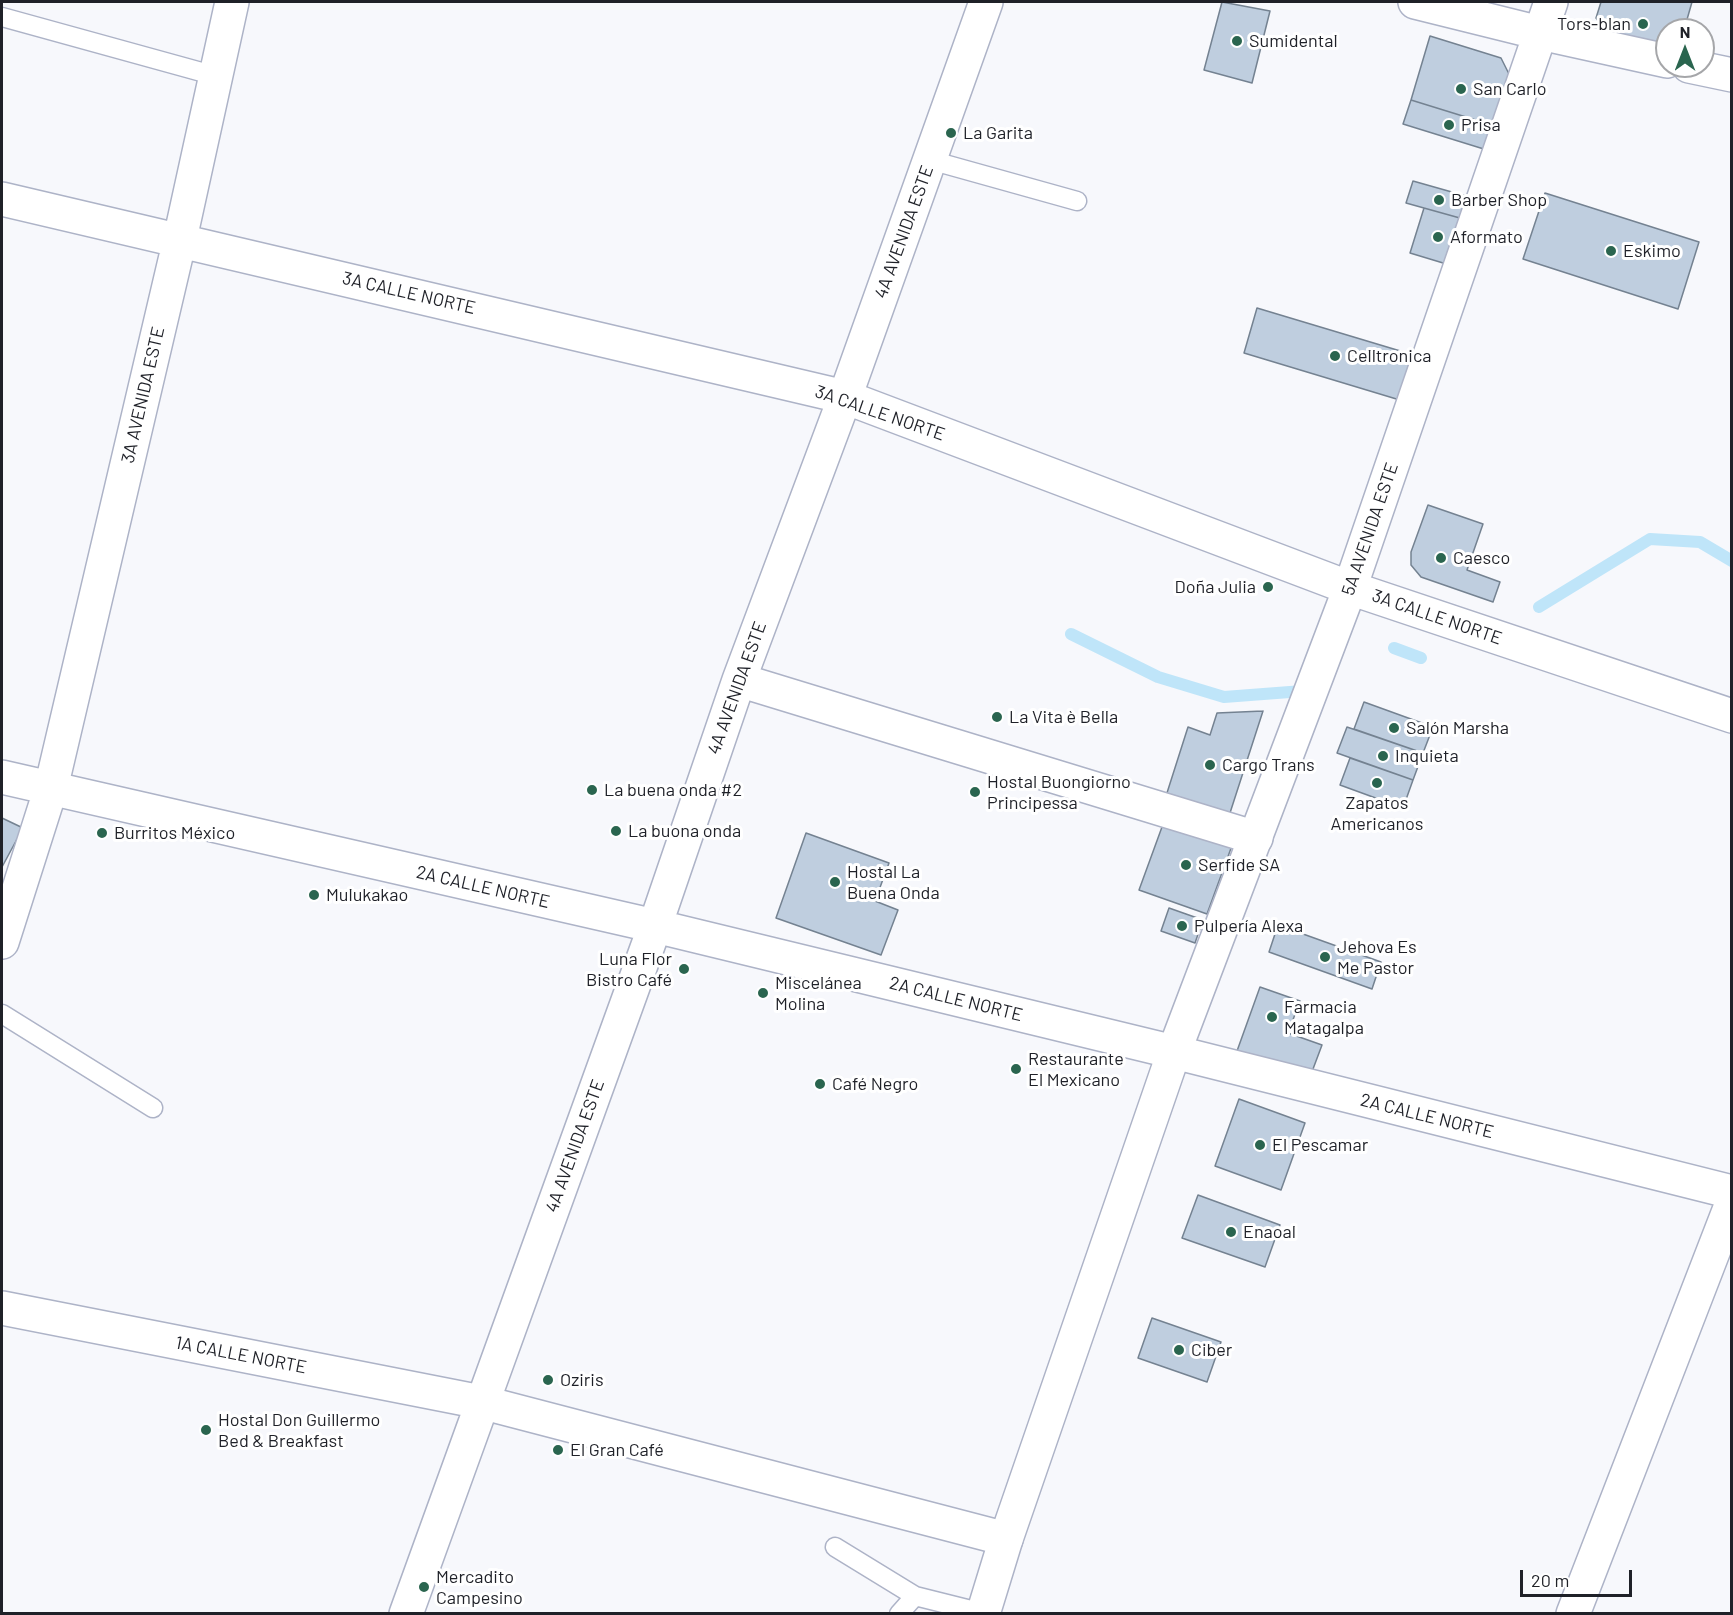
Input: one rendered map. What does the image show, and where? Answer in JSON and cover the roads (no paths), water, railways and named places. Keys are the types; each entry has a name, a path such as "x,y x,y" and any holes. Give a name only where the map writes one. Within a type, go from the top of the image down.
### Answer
{"street":[{"name":"3A AVENIDA ESTE","path":"2,942 51,788 180,239 232,2"},
{"name":"4A AVENIDA ESTE","path":"406,1614 655,926 739,680 845,397 986,2"},
{"path":"1415,2 1655,58"},
{"name":"5A AVENIDA ESTE","path":"983,1613 1006,1539 1174,1052 1350,588 1551,2"},
{"path":"1715,72 1731,75"},
{"name":"3A CALLE NORTE","path":"2,199 845,397 1350,588 1731,716"},
{"path":"739,680 1256,838"},
{"name":"2A CALLE NORTE","path":"2,777 655,926 1174,1052 1731,1192"},
{"path":"1573,1614 1731,1203"},
{"name":"1A CALLE NORTE","path":"2,1308 482,1402 1006,1539"}],"lane":[{"path":"2,16 216,76"},
{"path":"930,159 1077,201"},
{"path":"2,1014 153,1108"},
{"path":"835,1547 915,1596 983,1613"},
{"path":"899,1614 915,1596"}],"waterway":[{"path":"1539,607 1650,539 1700,542 1732,561"},
{"path":"1071,634 1158,677 1224,697 1303,691"},
{"path":"1394,648 1421,658"}],"place":[{"name":"Tors-blan","path":"1643,24"},
{"name":"Sumidental","path":"1237,41"},
{"name":"San Carlo","path":"1461,89"},
{"name":"Prisa","path":"1449,125"},
{"name":"La Garita","path":"951,133"},
{"name":"Barber Shop","path":"1439,200"},
{"name":"Aformato","path":"1438,237"},
{"name":"Eskimo","path":"1611,251"},
{"name":"Celltronica","path":"1335,356"},
{"name":"Caesco","path":"1441,558"},
{"name":"Doña Julia","path":"1268,587"},
{"name":"La Vita è Bella","path":"997,717"},
{"name":"Salón Marsha","path":"1394,728"},
{"name":"Inquieta","path":"1383,756"},
{"name":"Cargo Trans","path":"1210,765"},
{"name":"Zapatos Americanos","path":"1377,783"},
{"name":"La buena onda #2","path":"592,790"},
{"name":"Hostal Buongiorno Principessa","path":"975,792"},
{"name":"La buona onda","path":"616,831"},
{"name":"Burritos México","path":"102,833"},
{"name":"Serfide SA","path":"1186,865"},
{"name":"Hostal La Buena Onda","path":"835,882"},
{"name":"Mulukakao","path":"314,895"},
{"name":"Pulpería Alexa","path":"1182,926"},
{"name":"Jehova Es Me Pastor","path":"1325,957"},
{"name":"Luna Flor Bistro Café","path":"684,969"},
{"name":"Miscelánea Molina","path":"763,993"},
{"name":"Farmacia Matagalpa","path":"1272,1017"},
{"name":"Restaurante El Mexicano","path":"1016,1069"},
{"name":"Café Negro","path":"820,1084"},
{"name":"El Pescamar","path":"1260,1145"},
{"name":"Enaoal","path":"1231,1232"},
{"name":"Ciber","path":"1179,1350"},
{"name":"Oziris","path":"548,1380"},
{"name":"Hostal Don Guillermo Bed & Breakfast","path":"206,1430"},
{"name":"El Gran Café","path":"558,1450"},
{"name":"Mercadito Campesino","path":"424,1587"}]}
